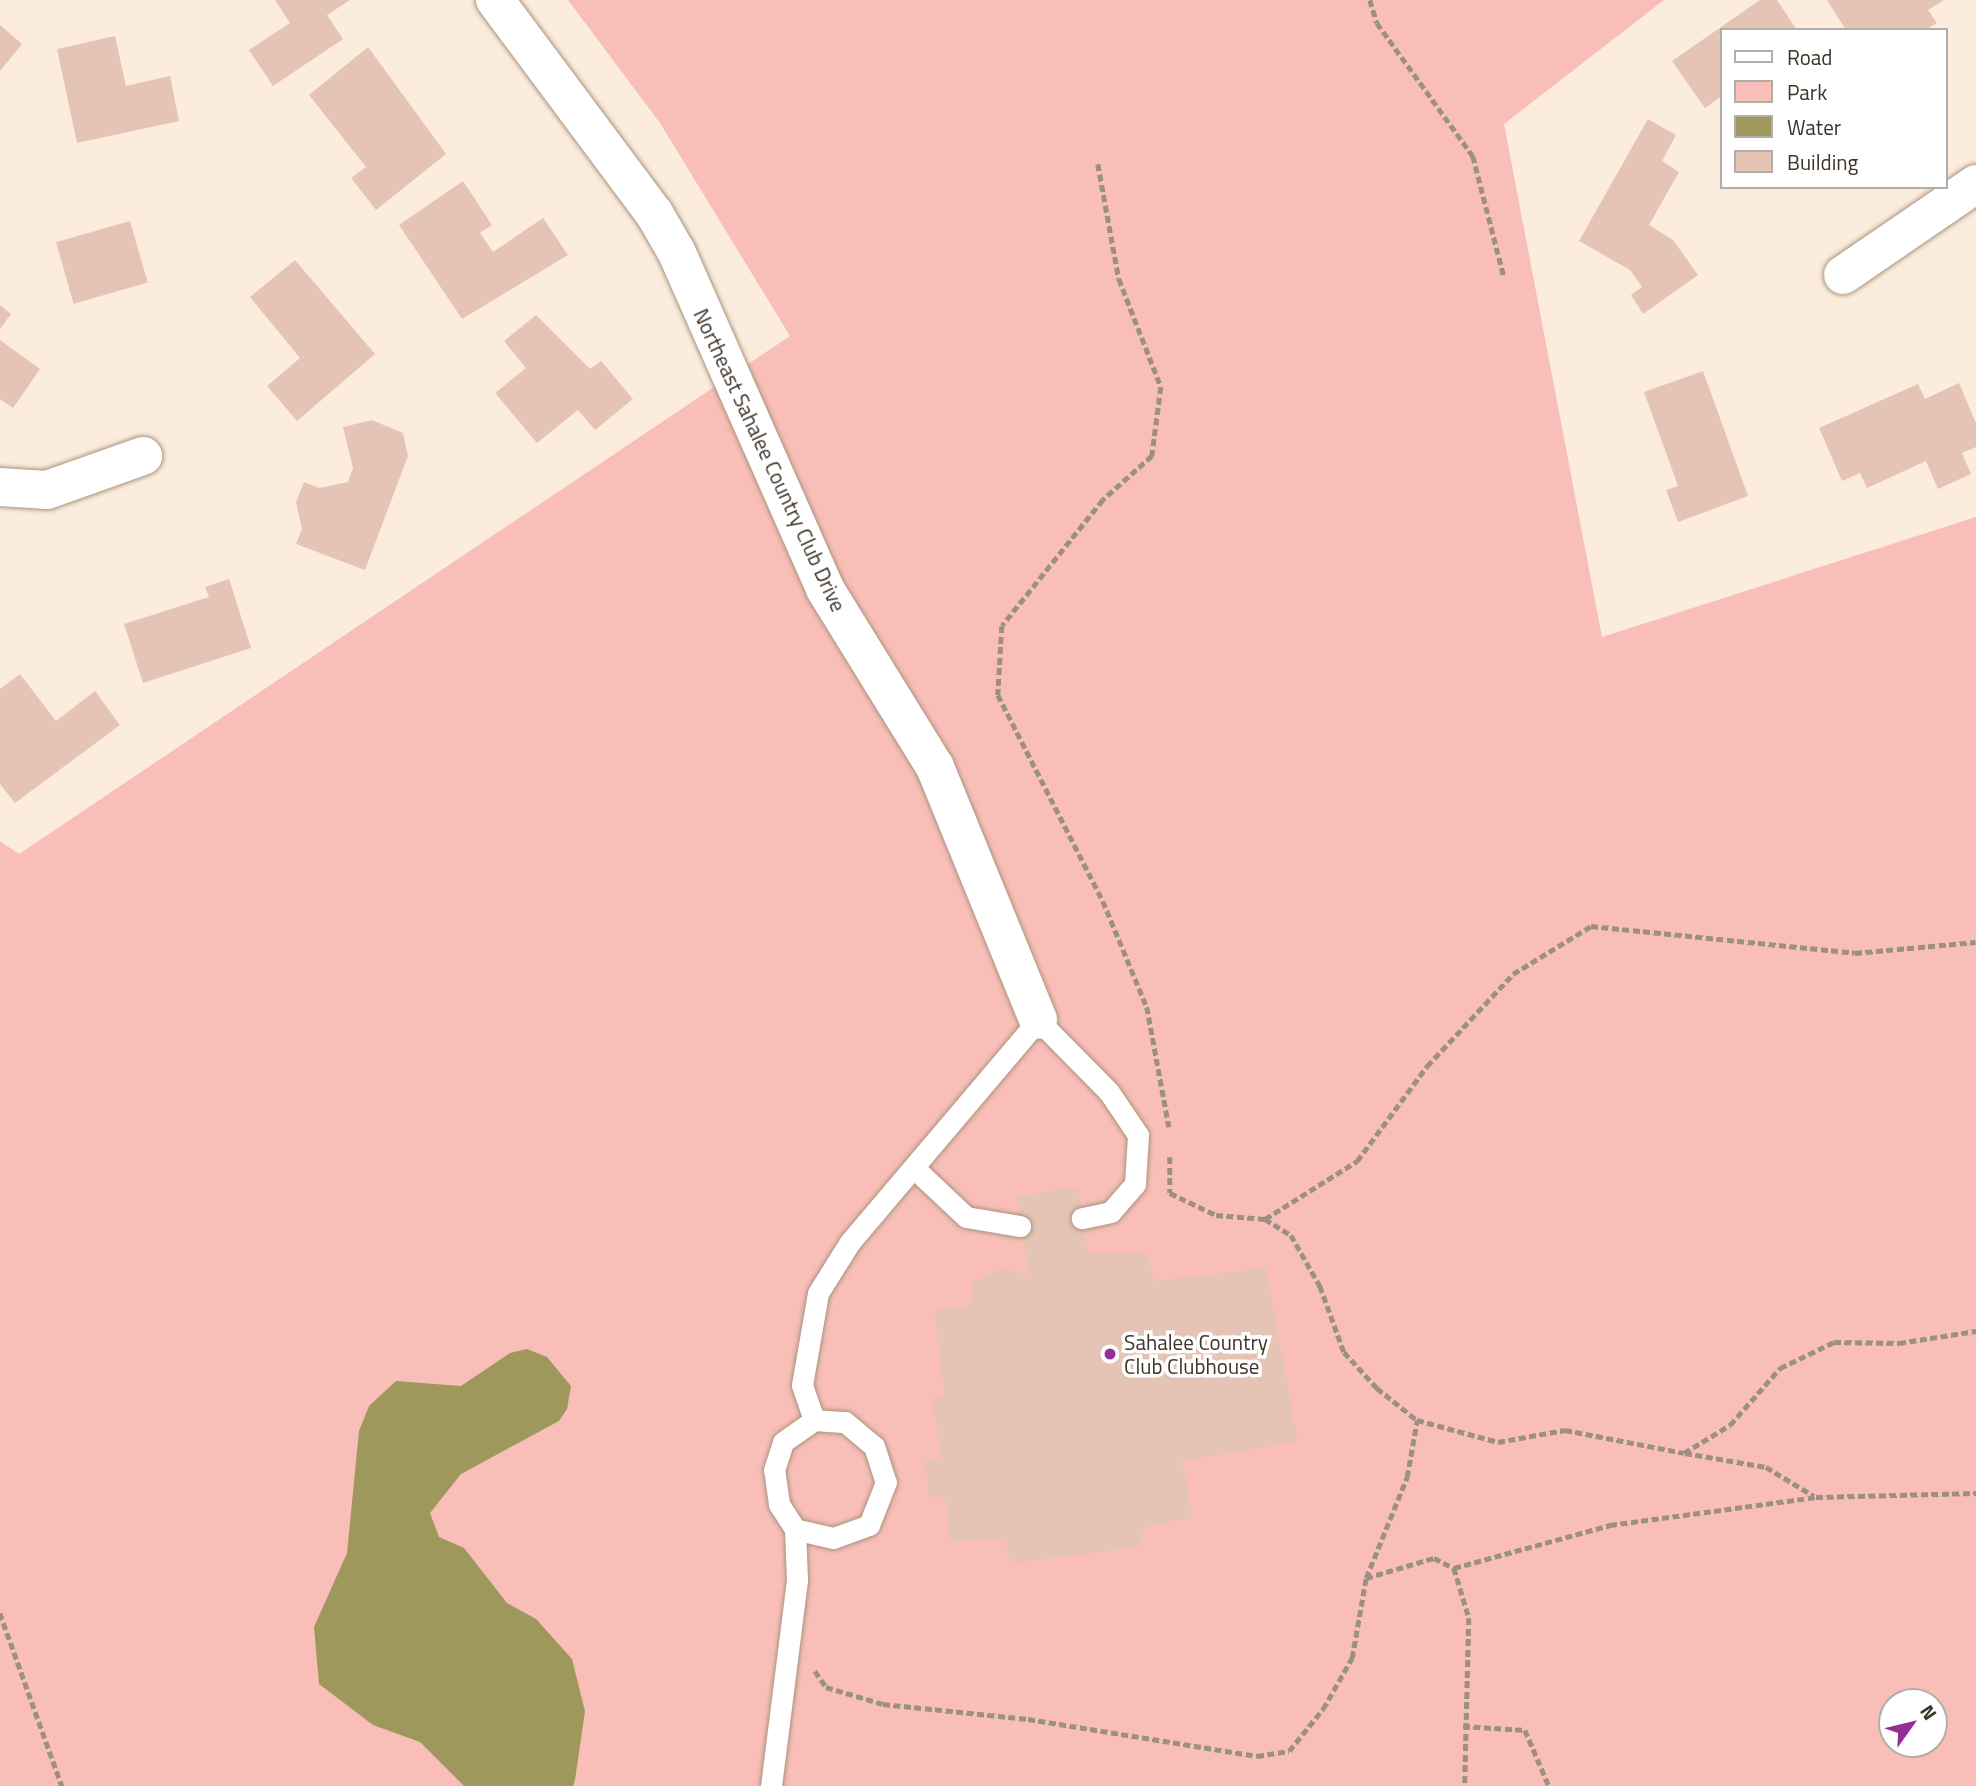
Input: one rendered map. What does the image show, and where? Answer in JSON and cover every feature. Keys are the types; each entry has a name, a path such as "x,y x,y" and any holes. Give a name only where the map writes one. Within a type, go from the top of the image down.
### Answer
{"street":[{"name":"Northeast Sahalee Country Club Drive","path":"495,0 654,213 677,253 825,589 935,767 1038,1020"},
{"path":"1843,275 1976,184"},
{"path":"0,487 47,490 143,456"}],"lane":[{"path":"814,1420 802,1385 818,1293 850,1242 1038,1020 1109,1092 1138,1135 1135,1175 1111,1212 1083,1218"},
{"path":"914,1168 966,1217 1020,1226"},
{"path":"771,1786 790,1628 795,1528 779,1504 774,1470 782,1442 814,1420 845,1422 874,1446 886,1482 869,1525 834,1538 795,1528"}],"path":[{"path":"1370,0 1377,23 1473,156 1504,277"},
{"path":"1098,164 1119,279 1161,387 1152,456 1103,500 1002,626 998,695 1103,901 1147,1007 1169,1129 1170,1193"},
{"path":"1265,1219 1357,1161 1427,1066 1513,974 1591,926 1854,953 1976,942"},
{"path":"1135,1175 1216,1215 1265,1219 1291,1235 1320,1286 1344,1352 1417,1420 1498,1442 1565,1430 1766,1467 1816,1497"},
{"path":"1684,1453 1730,1425 1780,1367 1834,1342 1899,1343 1976,1331"},
{"path":"790,1628 826,1687 883,1704 1028,1718 1257,1756 1289,1751 1324,1709 1352,1658 1366,1578 1407,1477 1417,1420"},
{"path":"1366,1578 1433,1558 1454,1567 1609,1525 1816,1497 1976,1493"},
{"path":"1454,1567 1469,1618 1463,1726 1465,1786"},
{"path":"0,1613 62,1786"},
{"path":"1463,1726 1525,1730 1549,1786"}],"green space":[{"path":"568,0 1664,0 1504,124 1602,637 1976,517 1976,1786 0,1786 0,841 19,854 790,336 660,123"}],"water":[{"path":"527,1349 547,1357 571,1386 567,1409 559,1421 461,1474 430,1513 439,1537 464,1548 507,1603 536,1619 572,1659 585,1711 573,1786 464,1786 420,1742 373,1725 319,1684 314,1627 347,1553 359,1431 369,1406 396,1381 461,1386 510,1353"}],"building":[{"path":"275,0 350,0 327,15 343,39 273,86 249,50 290,23"},
{"path":"1760,0 1777,0 1796,28 1720,28 1720,97 1705,108 1672,61"},
{"path":"1827,0 1944,0 1928,10 1937,23 1928,28 1845,28"},
{"path":"0,25 22,44 0,71"},
{"path":"115,36 126,86 170,76 179,121 77,143 57,49"},
{"path":"368,47 446,154 376,210 351,178 366,167 309,95"},
{"path":"1648,119 1676,135 1662,161 1679,172 1649,225 1673,240 1698,275 1643,314 1631,295 1642,287 1630,270 1579,241"},
{"path":"463,181 492,225 480,233 493,252 543,218 568,255 462,319 399,225"},
{"path":"130,221 148,283 74,304 56,242"},
{"path":"295,260 375,354 297,421 267,386 300,358 250,297"},
{"path":"0,305 11,314 0,329"},
{"path":"536,315 590,369 601,361 633,399 595,430 578,410 537,443 495,393 526,368 504,341"},
{"path":"0,340 40,369 13,408 0,399"},
{"path":"1703,371 1748,496 1678,522 1666,490 1678,486 1644,392"},
{"path":"1959,383 1976,423 1976,447 1962,453 1971,474 1938,489 1926,461 1867,488 1860,473 1842,481 1819,428 1918,384 1925,399"},
{"path":"372,420 403,433 408,456 365,570 296,544 302,529 296,502 304,482 319,488 348,482 353,468 343,427"},
{"path":"229,579 251,648 143,683 124,624 209,597 205,587"},
{"path":"20,674 56,721 95,691 120,725 15,803 0,784 0,689"},
{"name":"Sahalee Country Club Clubhouse","path":"1078,1187 1088,1253 1148,1254 1154,1281 1266,1268 1298,1441 1182,1461 1193,1517 1143,1528 1140,1547 1011,1563 1004,1539 951,1542 945,1497 929,1498 925,1460 941,1457 932,1398 945,1398 934,1310 969,1306 974,1282 1003,1268 1029,1276 1016,1196"}],"place":[{"name":"Sahalee Country Club Clubhouse","path":"1110,1354"}]}
